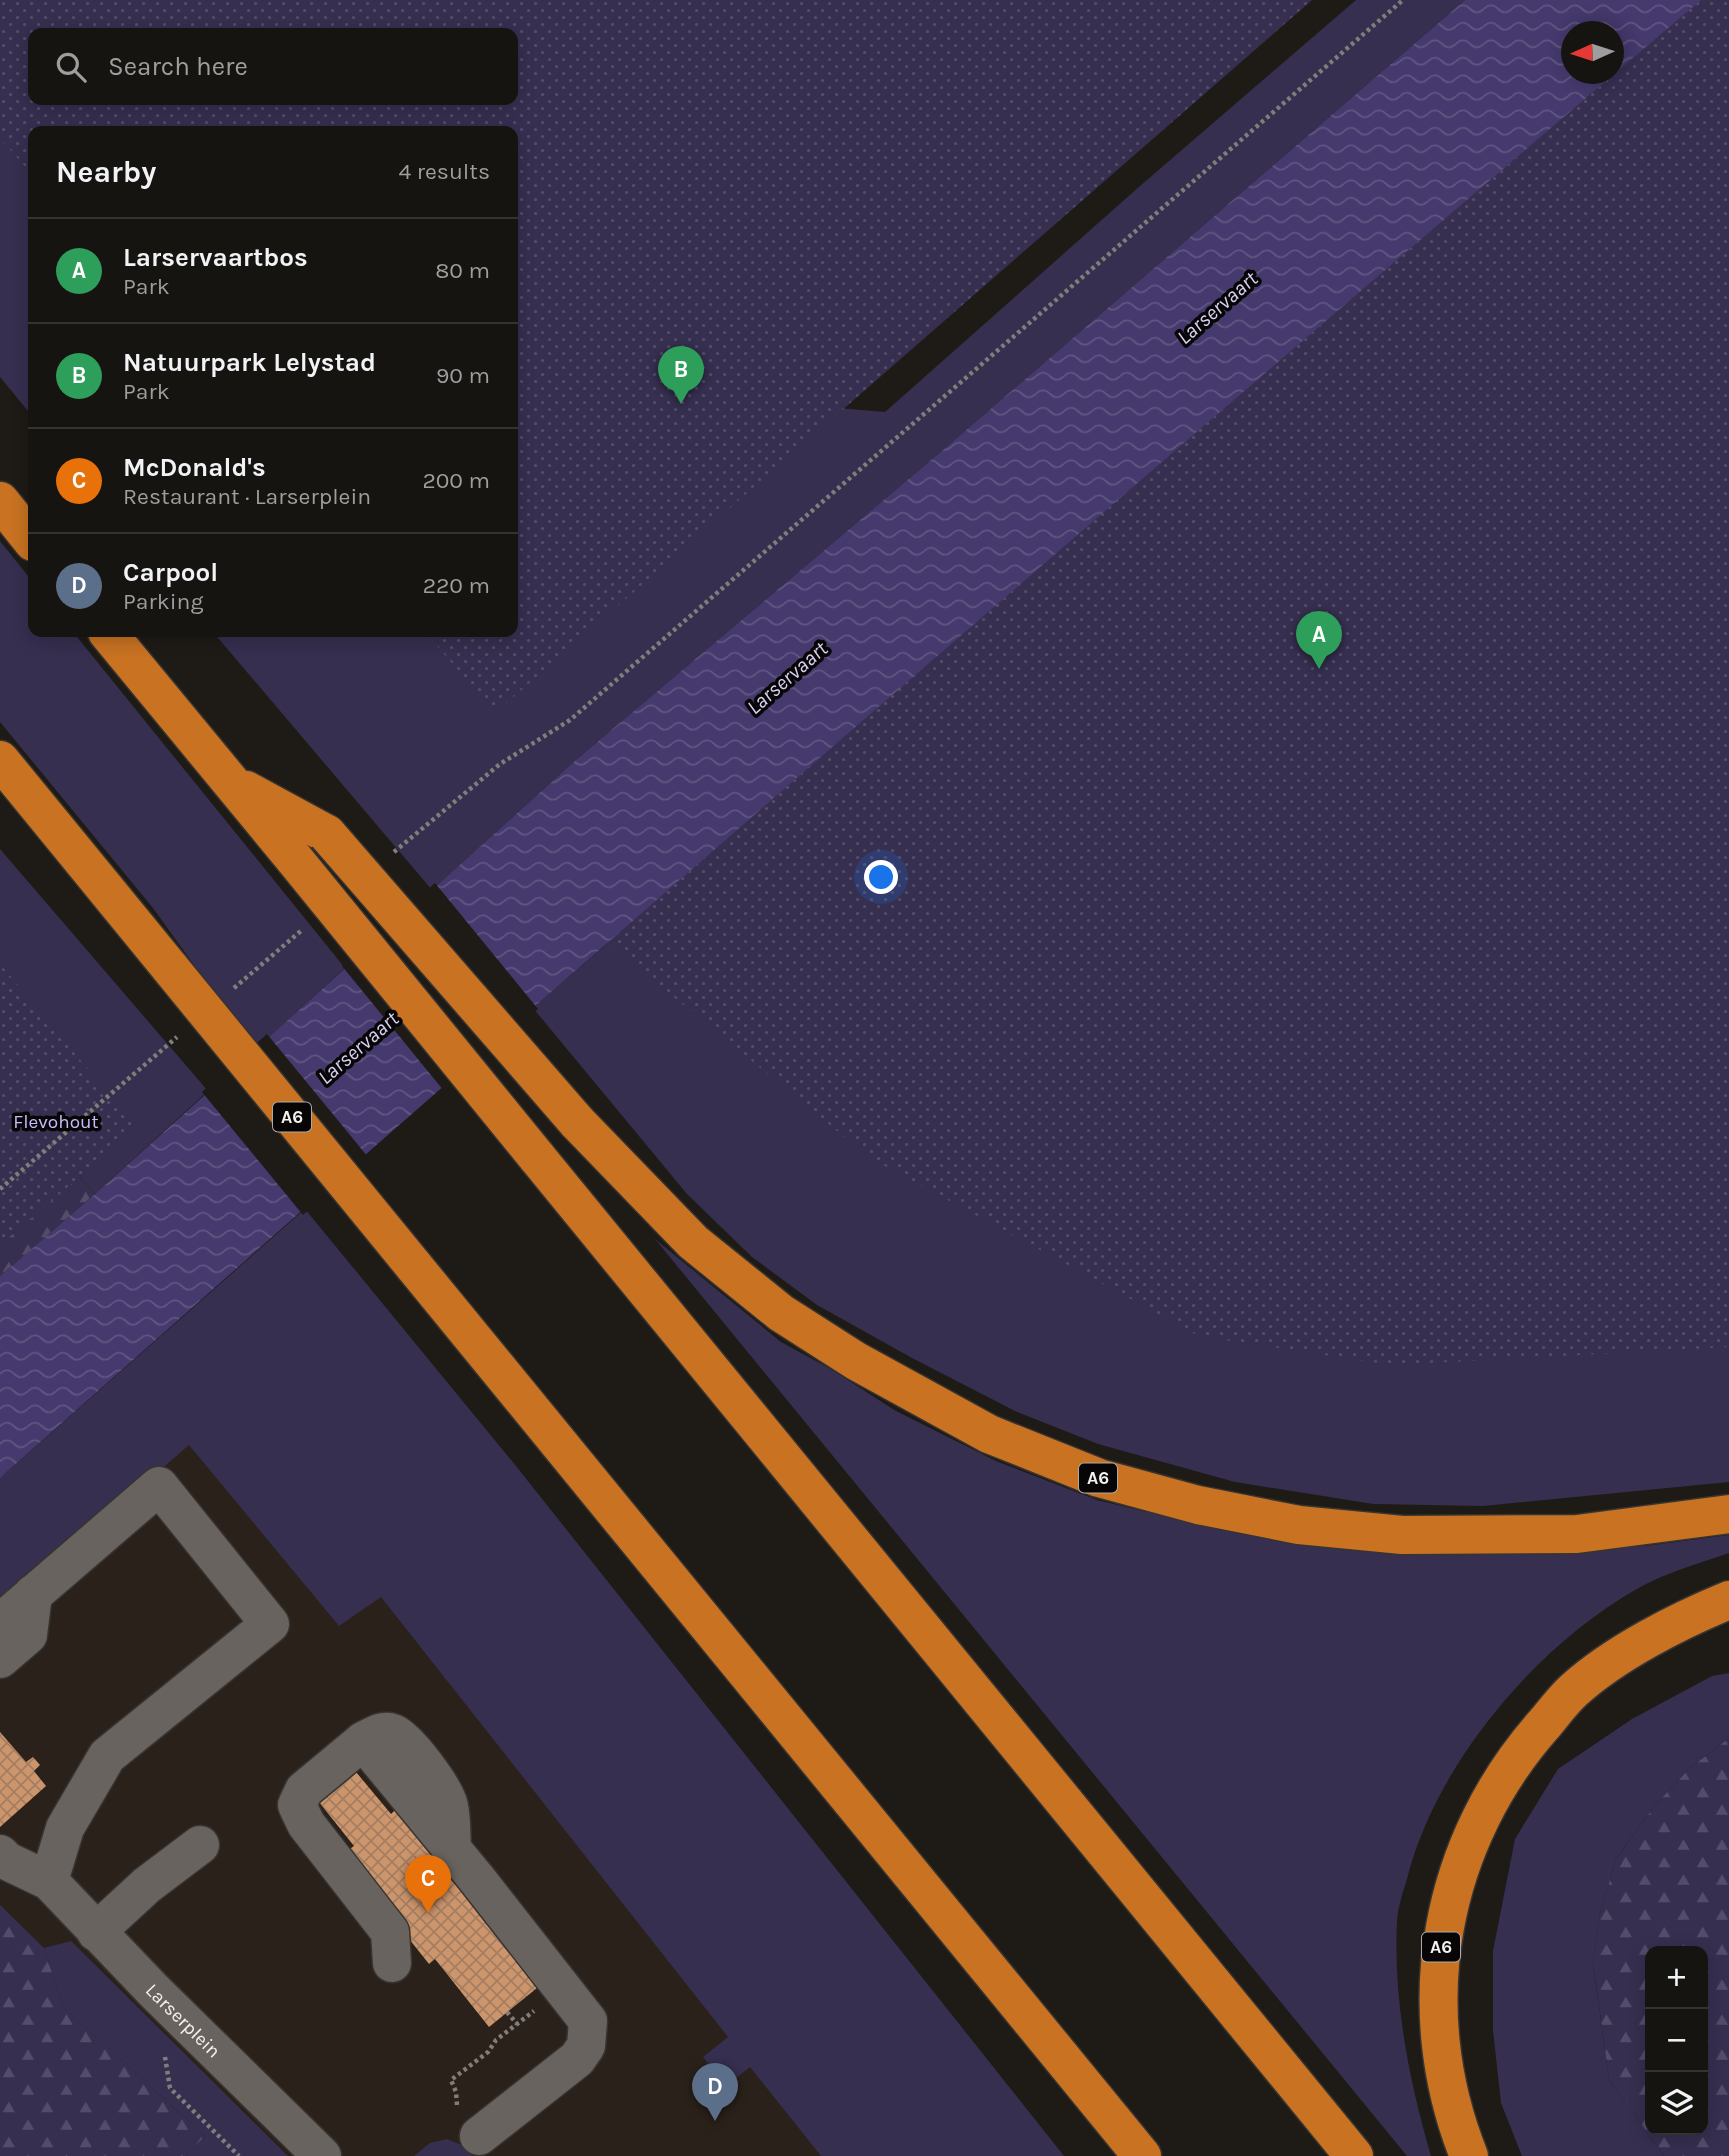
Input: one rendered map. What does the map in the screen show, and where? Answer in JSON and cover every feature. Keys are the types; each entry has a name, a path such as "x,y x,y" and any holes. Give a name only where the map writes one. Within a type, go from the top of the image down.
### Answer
{"highway":[{"path":"0,501 28,536"},
{"name":"A6","path":"111,637 1354,2156"},
{"name":"A6","path":"0,760 1142,2156"},
{"name":"A6","path":"228,780 327,834 578,1122 693,1242 781,1313 856,1361 989,1434 1099,1478 1198,1505 1286,1522 1402,1535 1577,1534 1729,1514"},
{"name":"A6","path":"1469,2156 1458,2129 1441,2061 1438,1997 1442,1931 1460,1867 1490,1797 1519,1751 1574,1690 1629,1650 1693,1614 1729,1600"}],"street":[{"path":"0,1623 159,1486 270,1624 107,1756 65,1828 49,1881 7,1861 0,1854"},
{"path":"0,1659 28,1635 33,1594"},
{"path":"392,1962 390,1932 306,1824 297,1805 304,1790 363,1741 377,1733 391,1732 402,1739 419,1758 448,1801 452,1849 585,2015 589,2029 586,2046 577,2059 468,2124"},
{"path":"96,1932 147,1885 200,1845"},
{"name":"Larserplein","path":"49,1881 96,1932 322,2156"}],"path":[{"path":"391,855 500,764 570,720 1404,0"},
{"path":"232,990 306,927"},
{"path":"0,1189 179,1035"},
{"path":"468,2124 451,2080 488,2052 496,2040 542,2004"},
{"path":"507,2012 517,2024"},
{"path":"163,2047 170,2088 239,2156"}],"shaded area":[{"path":"207,1355 836,2156 0,2156 0,1540"}],"green space":[{"path":"0,0 1312,0 495,713 429,637 518,637 518,126 28,126 28,170 0,138"},
{"path":"1356,0 1465,0 944,449 577,759 432,890 217,637 453,637 499,691 734,399 885,412 1140,186"},
{"path":"1684,0 1729,0 1729,1347 1392,1365 1199,1336 870,1158 603,939 1602,84 1624,84 1624,63"},
{"path":"1729,0 1729,1482 1483,1506 1373,1504 1235,1482 1098,1444 1015,1411 817,1305 752,1257 687,1194 533,1008 995,606"},
{"path":"0,135 28,166 28,411 0,377"},
{"path":"0,541 28,576 28,637 77,637 345,968 255,1050 153,908 0,722"},
{"path":"0,849 208,1091 95,1194 5,1095 0,1098"},
{"name":"Flevohout","path":"0,964 137,1128 0,1245"},
{"path":"4,1095 95,1194 0,1276 0,1098"},
{"path":"305,1209 516,1466 1064,2156 821,2156 750,2067 726,2086 703,2057 728,2037 381,1597 339,1626 189,1445 0,1610 0,1478"},
{"path":"655,1239 781,1342 829,1368 896,1411 996,1461 1097,1500 1201,1525 1534,1551 1645,1546 1729,1535 1729,1553 1646,1584 1597,1614 1561,1644 1526,1677 1494,1714 1465,1753 1440,1794 1421,1837 1402,1894 1398,1910 1396,1951 1404,2040 1431,2156 1407,2156"},
{"path":"1729,1673 1729,1738 1690,1768 1655,1805 1616,1859 1600,1913 1593,1964 1609,2079 1645,2129 1645,2135 1649,2135 1664,2156 1522,2156 1501,2103 1493,2030 1493,1951 1515,1839 1558,1769 1632,1719 1712,1676"},
{"path":"1729,1738 1729,2156 1664,2156 1649,2135 1708,2135 1708,1946 1645,1946 1645,2129 1609,2079 1593,1963 1600,1913 1616,1859 1655,1805 1690,1768"},
{"path":"0,1905 44,1948 63,2007 205,2136 186,2156 0,2156"},
{"path":"71,1941 288,2156 186,2156 205,2136 63,2007 44,1948"},
{"path":"447,2139 464,2146 472,2156 414,2156 430,2143"}],"water":[{"name":"Larservaart","path":"1465,0 1701,0 1624,66 1624,21 1561,21 1561,84 1603,84 846,735 0,1478 0,1276 95,1194 577,759 944,449"}],"pier":[{"path":"435,883 538,1009 444,1091 342,966"},
{"path":"267,1034 368,1157 303,1215 202,1092"}],"building":[{"path":"0,1732 26,1762 33,1757 40,1765 34,1771 46,1786 0,1827"},
{"path":"351,1766 391,1814 396,1809 537,1988 489,2027 435,1959 429,1964 386,1910 348,1850 354,1846 314,1796"}],"place":[{"name":"Natuurpark Lelystad","path":"681,404"},
{"name":"Larservaartbos","path":"1319,669"},
{"name":"McDonald's","path":"428,1913"},
{"name":"Carpool","path":"715,2121"}]}
